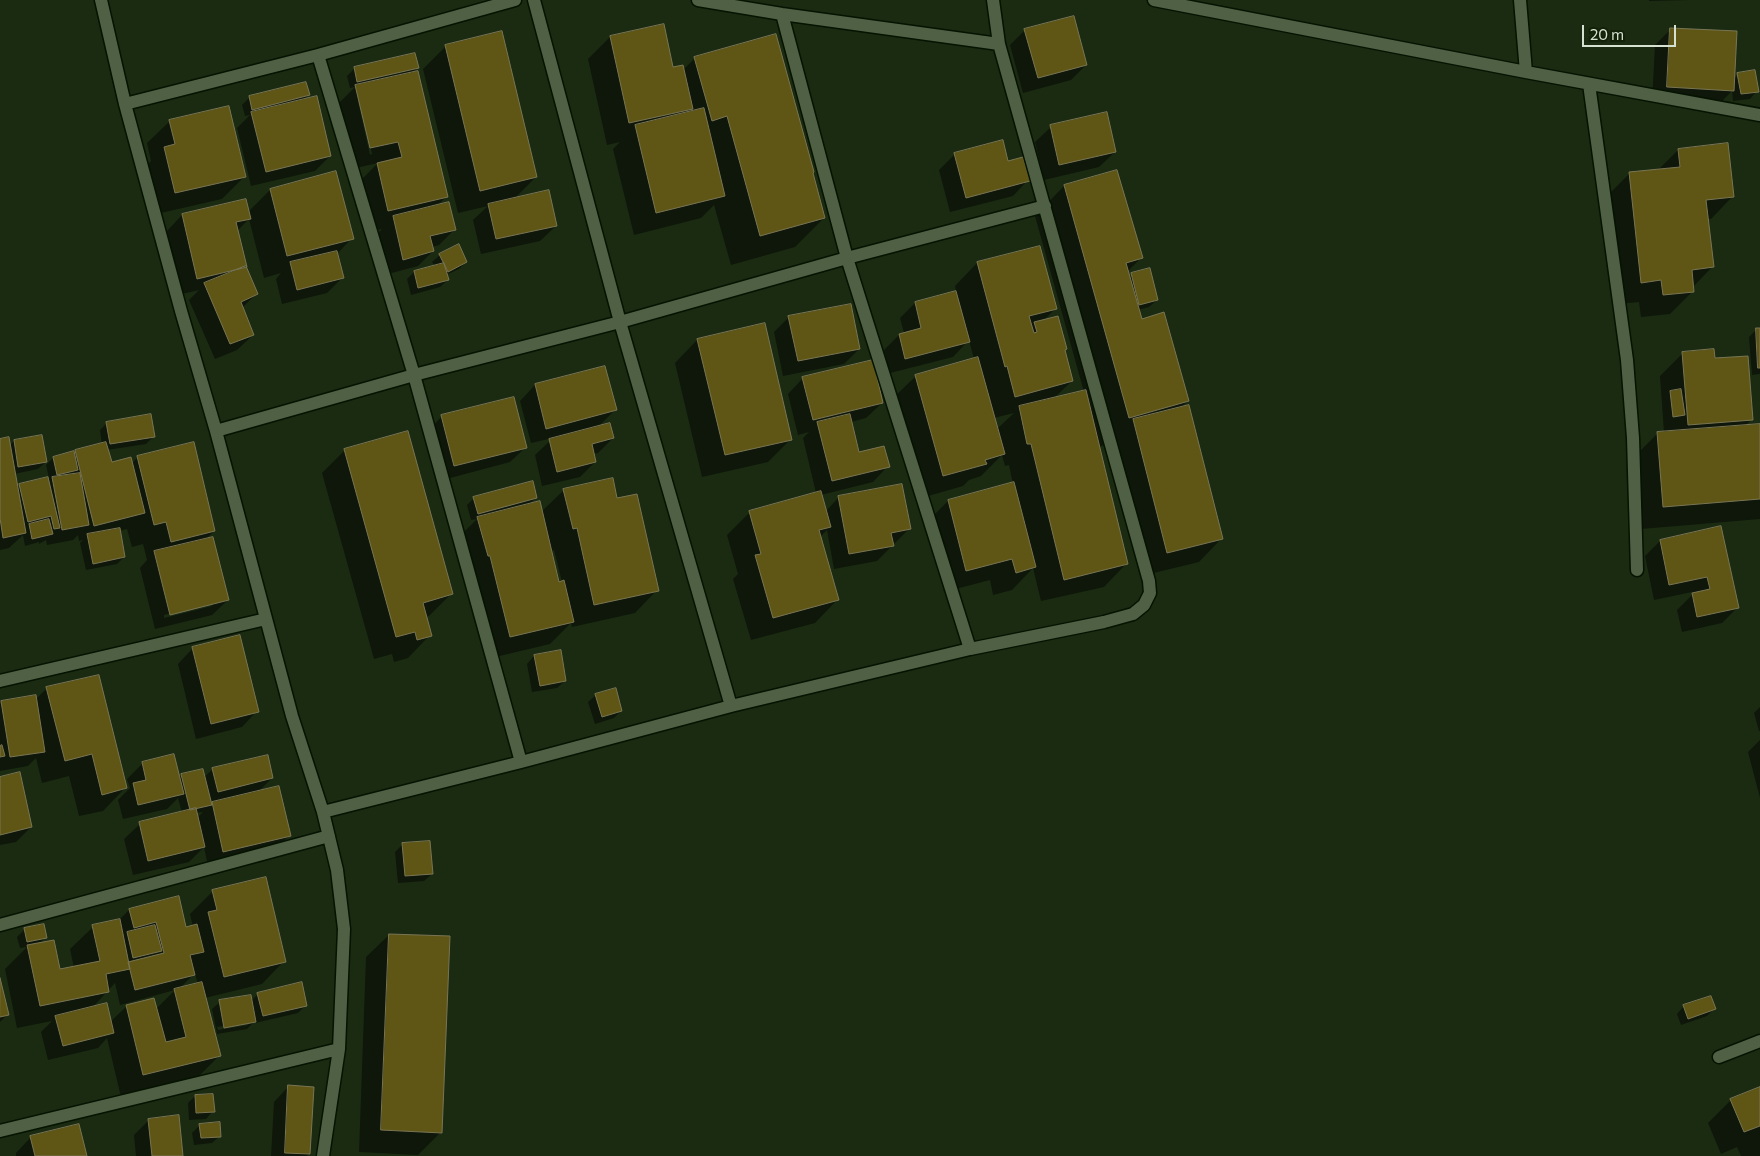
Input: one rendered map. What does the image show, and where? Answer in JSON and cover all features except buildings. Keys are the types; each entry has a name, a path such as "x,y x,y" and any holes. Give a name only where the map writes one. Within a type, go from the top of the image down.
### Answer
{"street":[{"path":"101,0 125,104 181,311 216,431 292,716 323,812 337,870 344,929 338,1049 323,1156"},
{"path":"125,104 318,55 515,0"},
{"path":"534,0 620,322 731,706"},
{"path":"698,0 782,14 999,44"},
{"path":"323,812 731,706 970,649 1104,622 1132,614 1144,606 1150,592 1149,581 999,44 993,0"},
{"path":"1154,0 1189,4 1526,72 1760,115"},
{"path":"1520,0 1526,72"},
{"path":"782,14 847,258 970,649"},
{"path":"318,55 414,375 521,762"},
{"path":"1589,84 1627,360 1633,438 1637,570"},
{"path":"216,431 414,375 620,322 847,258 1045,206"},
{"path":"0,681 266,619"},
{"path":"0,925 329,836"},
{"path":"1719,1057 1760,1041"},
{"path":"0,1131 338,1049"}]}
